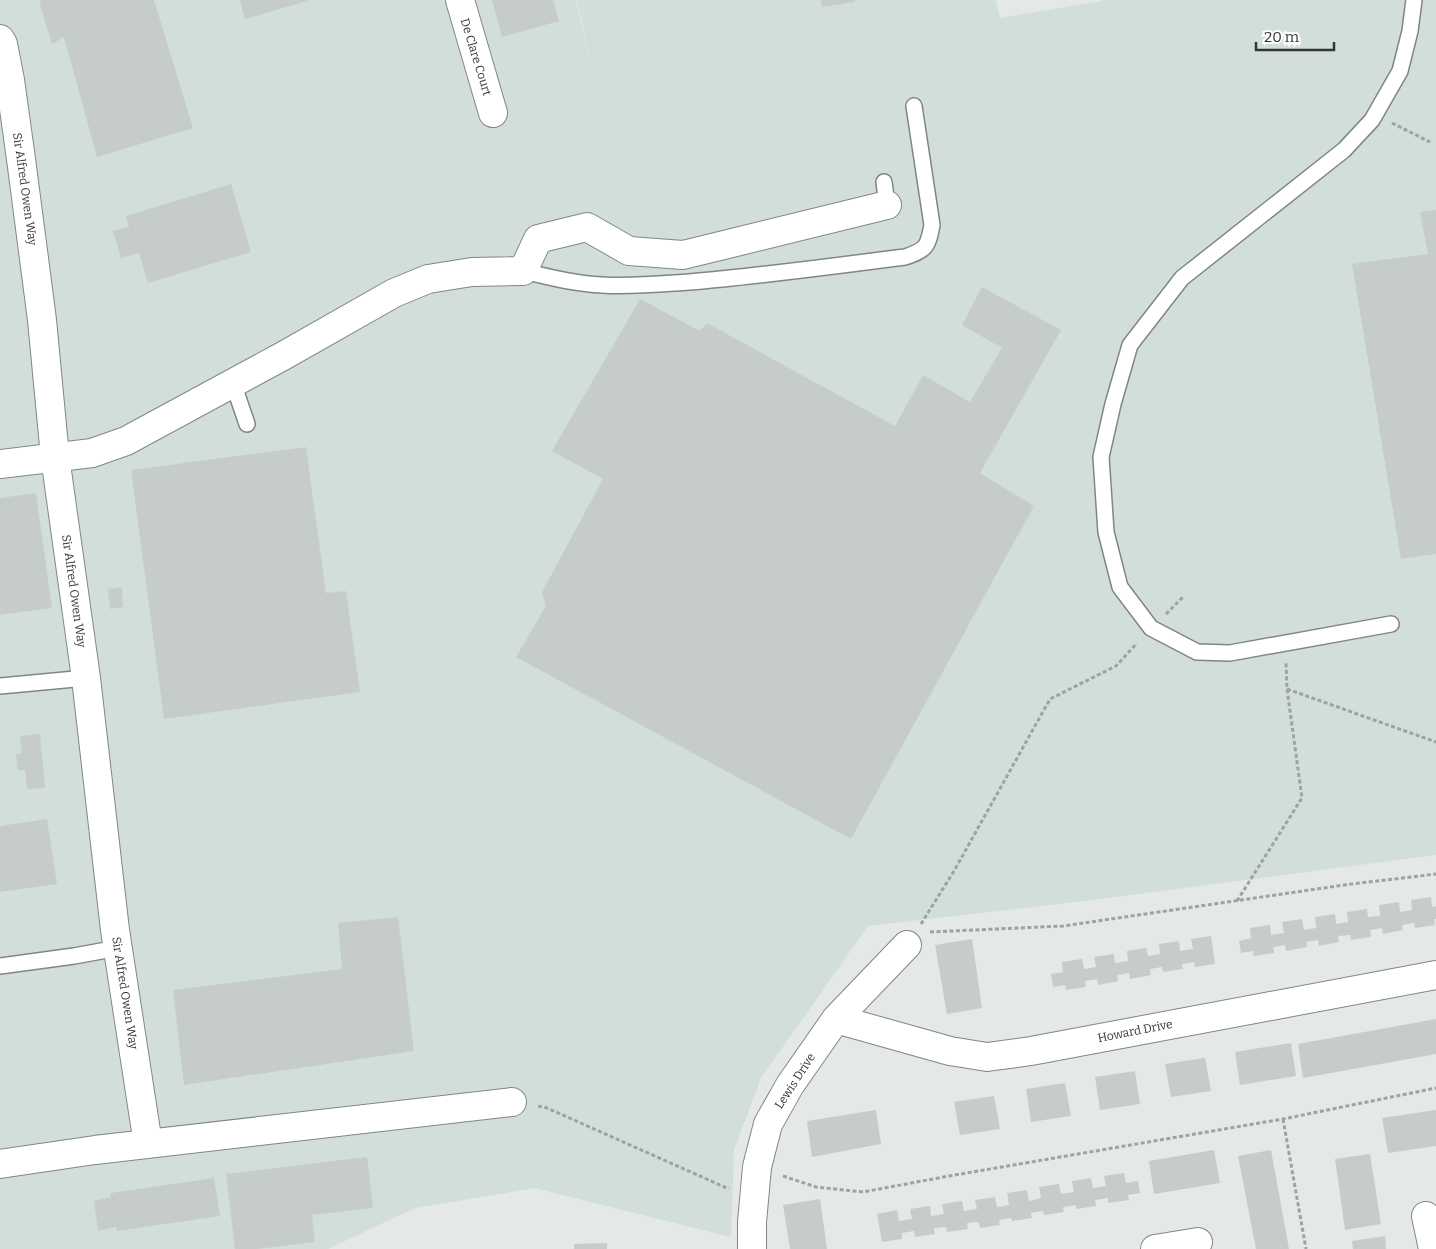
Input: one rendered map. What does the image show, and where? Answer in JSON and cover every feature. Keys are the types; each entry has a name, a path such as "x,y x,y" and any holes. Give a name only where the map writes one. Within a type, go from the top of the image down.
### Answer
{"street":[{"name":"De Clare Court","path":"460,0 493,113"},
{"name":"Sir Alfred Owen Way","path":"0,39 10,80 25,187 42,320 55,457 86,678 118,948 148,1144"},
{"path":"0,464 92,453 126,441 394,293 428,279 472,272 523,271 539,233 587,227 629,251 684,255 886,193"},
{"name":"Lewis Drive","path":"752,1249 757,1167 768,1124 790,1085 836,1019 911,939"},
{"name":"Howard Drive","path":"836,1019 950,1051 987,1057 1031,1051 1436,975"},
{"path":"0,1164 148,1144 512,1102"},
{"path":"1426,1216 1433,1249"},
{"path":"1155,1249 1198,1242"}],"lane":[{"path":"1391,624 1230,653 1197,652 1151,628 1120,587 1106,532 1102,457 1113,404 1130,345 1182,278 1344,150 1372,120 1400,71 1410,31 1414,0"},
{"path":"523,271 565,281 601,285 644,285 794,271 905,257 920,252 929,242 932,226 914,106"},
{"path":"233,383 247,424"},
{"path":"0,686 86,678"},
{"path":"0,966 118,948"}],"path":[{"path":"1375,114 1430,142"},
{"path":"911,939 954,871 1050,699 1116,666 1183,597"},
{"path":"1236,901 1302,798 1288,689 1285,643"},
{"path":"1288,689 1436,742"},
{"path":"911,939 1063,926 1436,874"},
{"path":"757,1167 816,1187 863,1192 1283,1119 1436,1088"},
{"path":"512,1102 547,1108 754,1200"},
{"path":"1283,1119 1306,1249"}],"shaded area":[{"path":"0,0 576,0 597,91 577,0 996,0 1000,18 1102,0 1436,0 1436,855 1085,901 868,926 761,1078 734,1150 731,1237 535,1188 415,1208 328,1249 0,1249"}],"building":[{"path":"154,0 193,128 97,157 64,37 52,44 39,1"},
{"path":"240,0 307,0 307,1 245,19"},
{"path":"492,0 553,0 559,21 502,37"},
{"path":"821,0 855,0 855,2 822,7"},
{"path":"231,184 251,252 148,283 139,253 121,258 113,231 129,227 126,216"},
{"path":"1436,210 1436,554 1401,559 1352,264 1428,254 1420,212"},
{"path":"982,287 1061,330 980,473 1034,506 851,839 516,657 546,606 542,592 603,479 552,451 640,299 700,331 707,323 895,426 923,375 970,402 1002,348 962,325"},
{"path":"306,447 326,593 346,591 360,692 164,719 131,470"},
{"path":"36,493 52,608 0,615 0,498"},
{"path":"122,587 123,607 110,609 108,589"},
{"path":"40,734 45,788 27,789 25,770 18,770 16,754 22,753 20,736"},
{"path":"47,819 57,884 0,892 0,826"},
{"path":"1431,897 1432,907 1436,906 1435,925 1415,928 1414,923 1402,925 1403,930 1383,934 1382,928 1370,930 1371,937 1351,940 1350,935 1338,936 1339,942 1319,946 1318,940 1306,942 1307,947 1286,951 1285,945 1274,947 1273,941 1274,953 1254,956 1253,951 1241,953 1239,941 1251,938 1250,928 1270,925 1271,935 1284,933 1282,922 1302,919 1304,930 1316,928 1315,917 1335,914 1336,924 1348,922 1347,912 1367,909 1368,917 1380,916 1379,905 1399,902 1400,912 1412,910 1411,900"},
{"path":"398,917 414,1051 184,1085 173,990 342,969 338,923"},
{"path":"1211,936 1215,964 1195,967 1194,962 1182,964 1183,969 1163,972 1162,967 1150,969 1151,975 1130,979 1129,973 1117,975 1118,981 1098,985 1097,979 1085,981 1086,987 1066,990 1065,985 1053,987 1051,974 1063,972 1062,962 1082,959 1084,969 1096,967 1094,957 1114,954 1115,963 1128,961 1127,951 1146,948 1148,956 1160,954 1159,944 1179,941 1180,951 1193,949 1191,939"},
{"path":"972,939 982,1008 947,1014 935,945"},
{"path":"1436,1019 1436,1054 1303,1078 1298,1044"},
{"path":"1291,1043 1296,1076 1240,1085 1235,1052"},
{"path":"1205,1058 1211,1091 1171,1097 1165,1064"},
{"path":"1135,1071 1140,1104 1100,1110 1095,1077"},
{"path":"1065,1083 1071,1116 1031,1122 1026,1089"},
{"path":"994,1096 1000,1129 960,1135 954,1102"},
{"path":"876,1110 881,1144 812,1157 807,1121"},
{"path":"1436,1110 1436,1146 1388,1153 1382,1118"},
{"path":"1214,1150 1220,1183 1154,1194 1149,1161"},
{"path":"1271,1150 1289,1249 1256,1249 1238,1156"},
{"path":"1370,1154 1381,1224 1345,1230 1335,1159"},
{"path":"367,1157 373,1208 312,1215 315,1242 257,1249 235,1249 226,1174"},
{"path":"1124,1173 1126,1183 1138,1181 1140,1193 1128,1195 1129,1200 1108,1203 1108,1198 1095,1200 1096,1206 1076,1209 1076,1205 1063,1207 1064,1212 1044,1215 1043,1211 1031,1213 1032,1218 1012,1221 1011,1218 999,1220 1000,1225 980,1228 979,1222 967,1223 968,1229 947,1232 946,1227 934,1228 935,1234 915,1237 914,1231 902,1233 902,1239 882,1242 877,1214 897,1210 899,1221 912,1219 910,1209 930,1206 931,1216 944,1214 942,1204 962,1201 964,1211 977,1209 975,1200 995,1197 997,1207 1009,1205 1007,1193 1027,1190 1029,1201 1041,1198 1039,1187 1059,1184 1061,1194 1074,1192 1072,1181 1091,1178 1093,1188 1106,1186 1104,1176"},
{"path":"214,1178 220,1216 117,1231 116,1227 98,1231 94,1201 110,1197 111,1193"},
{"path":"820,1199 827,1249 790,1249 783,1205"},
{"path":"1385,1236 1386,1249 1353,1249 1352,1241"},
{"path":"607,1243 607,1249 574,1249 574,1244"}]}
